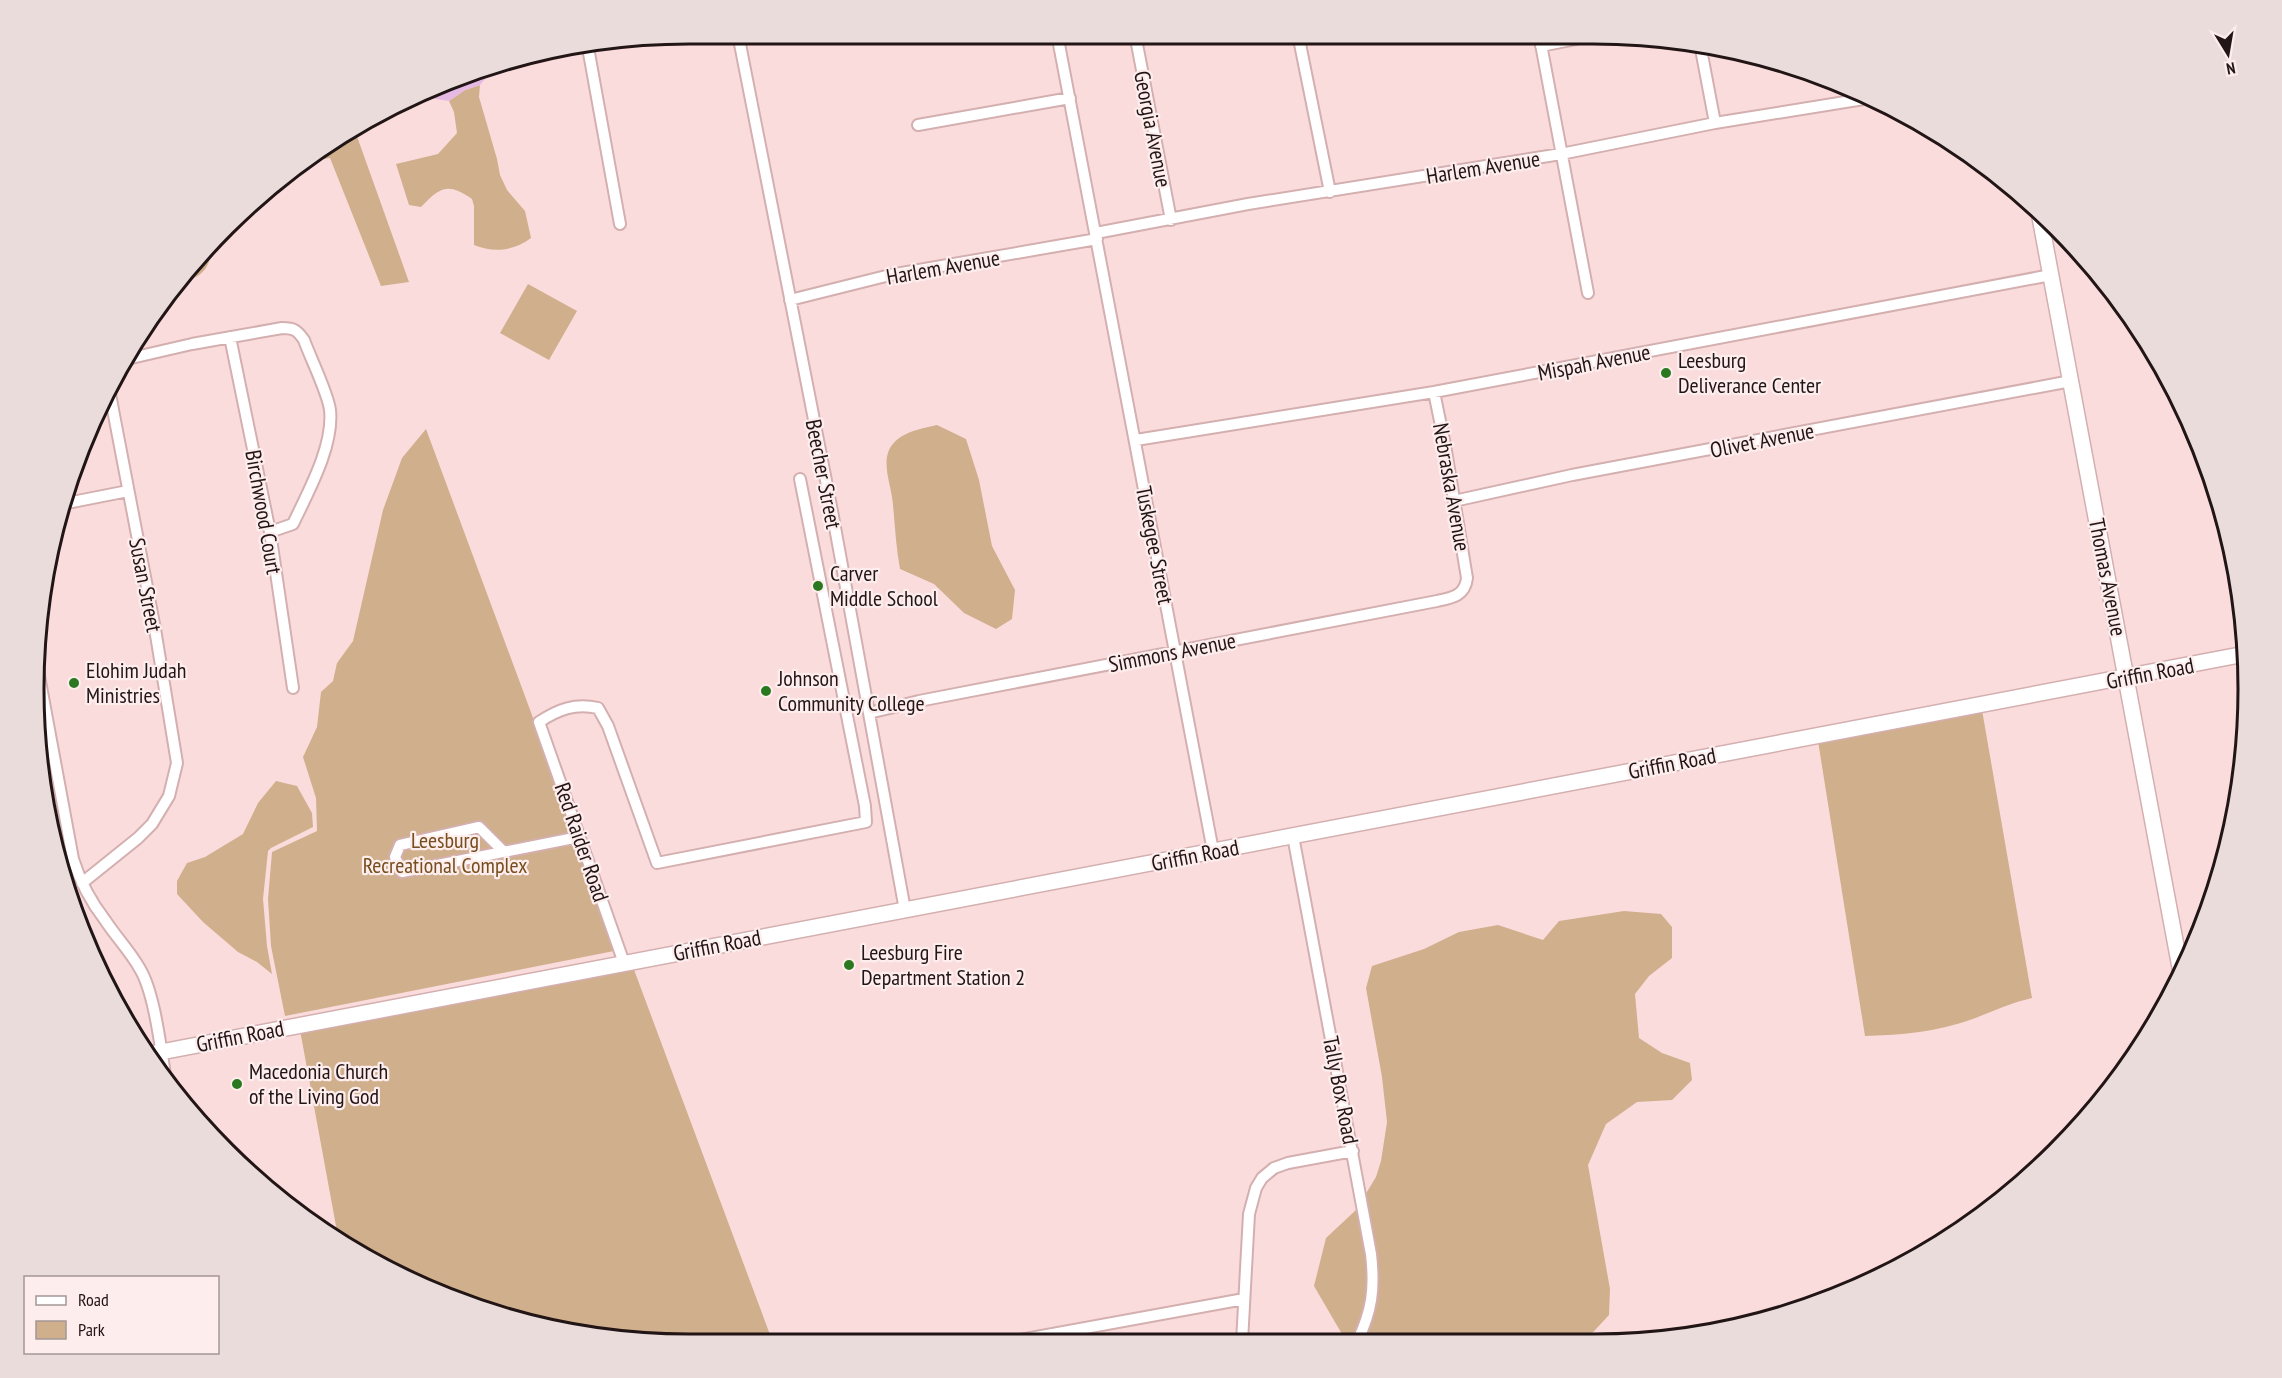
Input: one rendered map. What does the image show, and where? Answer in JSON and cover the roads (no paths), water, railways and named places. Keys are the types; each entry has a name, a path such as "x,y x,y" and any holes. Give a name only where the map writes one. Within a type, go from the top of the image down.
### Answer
{"street":[{"name":"Beecher Street","path":"740,44 905,910"},
{"name":"Tuskegee Street","path":"1059,44 1213,852"},
{"name":"Georgia Avenue","path":"1137,44 1171,220"},
{"path":"1300,44 1330,192"},
{"path":"1541,44 1588,293"},
{"path":"589,52 620,224"},
{"path":"1702,53 1715,123"},
{"path":"918,125 1070,98"},
{"name":"Harlem Avenue","path":"790,300 890,275 1096,236 1248,204 1561,154 1715,123 1856,100"},
{"name":"Thomas Avenue","path":"2042,226 2179,959"},
{"name":"Mispah Avenue","path":"1136,440 1434,392 2051,275"},
{"path":"136,356 282,328 297,330 304,340 330,407 330,431 312,482 293,524 270,531"},
{"name":"Birchwood Court","path":"230,337 270,531 293,688"},
{"name":"Olivet Avenue","path":"1454,501 1572,475 2071,381"},
{"name":"Nebraska Avenue","path":"1434,392 1467,582"},
{"name":"Susan Street","path":"82,884 152,824 169,796 177,763 155,629 111,401"},
{"name":"Red Raider Road","path":"624,963 539,722 557,710 582,704 598,708 608,726 657,863 866,822 863,794 800,479"},
{"path":"71,502 128,491"},
{"name":"Simmons Avenue","path":"869,713 919,701 1454,598 1464,590 1467,582"},
{"name":"Griffin Road","path":"156,1053 2237,656"},
{"path":"45,724 73,859 82,884 103,919 128,950 145,979 163,1063"},
{"path":"503,851 479,827 400,845 395,857 402,873 579,837"},
{"name":"Tally Box Road","path":"1293,836 1353,1151 1373,1275 1373,1298 1360,1334"},
{"path":"1242,1334 1249,1214 1256,1188 1262,1178 1274,1168 1288,1163 1353,1151"},
{"path":"1052,1334 1244,1299"}],"place":[{"name":"Leesburg Deliverance Center","path":"1666,373"},
{"name":"Carver Middle School","path":"818,586"},
{"name":"Elohim Judah Ministries","path":"74,683"},
{"name":"Johnson Community College","path":"766,691"},
{"name":"Leesburg Fire Department Station 2","path":"849,965"},
{"name":"Macedonia Church of the Living God","path":"237,1084"}],"park label":[{"name":"Leesburg Recreational Complex","path":"445,852"}]}
